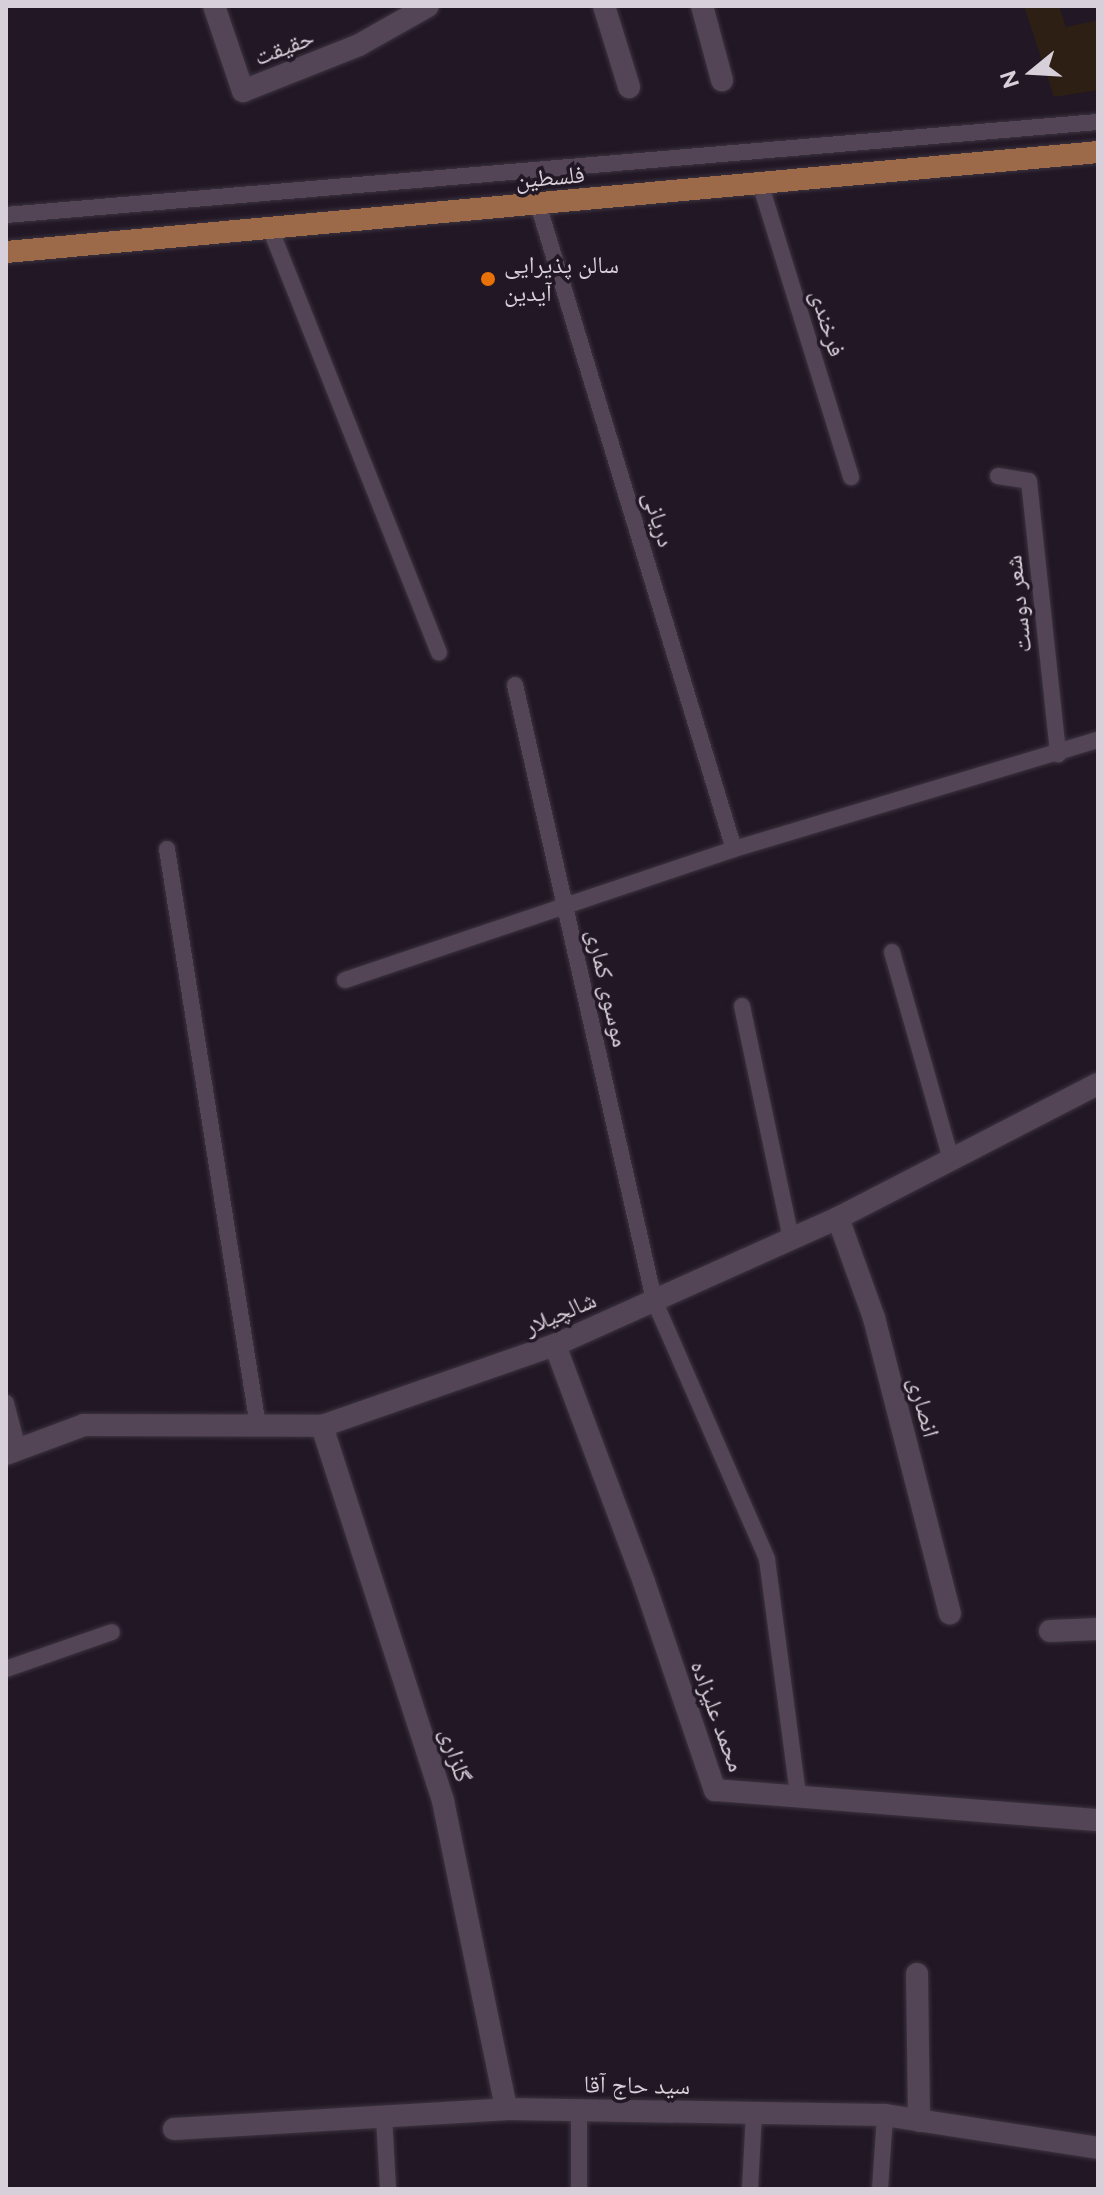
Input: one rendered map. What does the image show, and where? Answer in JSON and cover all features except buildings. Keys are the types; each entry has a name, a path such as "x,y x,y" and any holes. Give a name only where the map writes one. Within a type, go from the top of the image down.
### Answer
{"main road":[{"name":"فلسطین","path":"6,252 1098,152"}],"street":[{"name":"حقیقت","path":"214,6 243,91 359,45 428,6"},
{"path":"604,6 629,87"},
{"path":"702,6 722,80"},
{"name":"شالچیلار","path":"12,1451 84,1425 322,1426 555,1345 838,1218 1098,1084"},
{"name":"انصاری","path":"838,1218 874,1318 950,1613"},
{"name":"محمد علیزاده","path":"555,1345 644,1582 715,1790 1098,1820"},
{"name":"گلزاری","path":"322,1426 443,1801 506,2109"},
{"path":"1050,1631 1098,1629"},
{"path":"917,1974 919,2121"},
{"name":"سید حاج آقا","path":"174,2129 506,2109 885,2115 1098,2148"}],"lane":[{"path":"6,215 1098,122"},
{"name":"فرخندی","path":"760,183 851,477"},
{"name":"دریانی","path":"538,204 734,849"},
{"path":"270,228 439,653"},
{"name":"شعر دوست","path":"998,476 1029,481 1058,754"},
{"name":"موسوی کماری","path":"515,685 654,1300 767,1559 798,1796"},
{"path":"345,980 734,849 1098,740"},
{"path":"167,849 258,1426"},
{"path":"892,952 951,1159"},
{"path":"742,1006 791,1239"},
{"path":"6,1403 12,1451"},
{"path":"6,1669 112,1632"},
{"path":"579,2111 579,2189"},
{"path":"750,2189 754,2113"},
{"path":"880,2189 885,2115"},
{"path":"384,2117 388,2189"}],"shaded area":[{"path":"1024,6 1059,6 1066,27 1098,20 1098,90 1054,97"}],"place":[{"name":"سالن پذیرایی آیدین","path":"488,279"}]}
